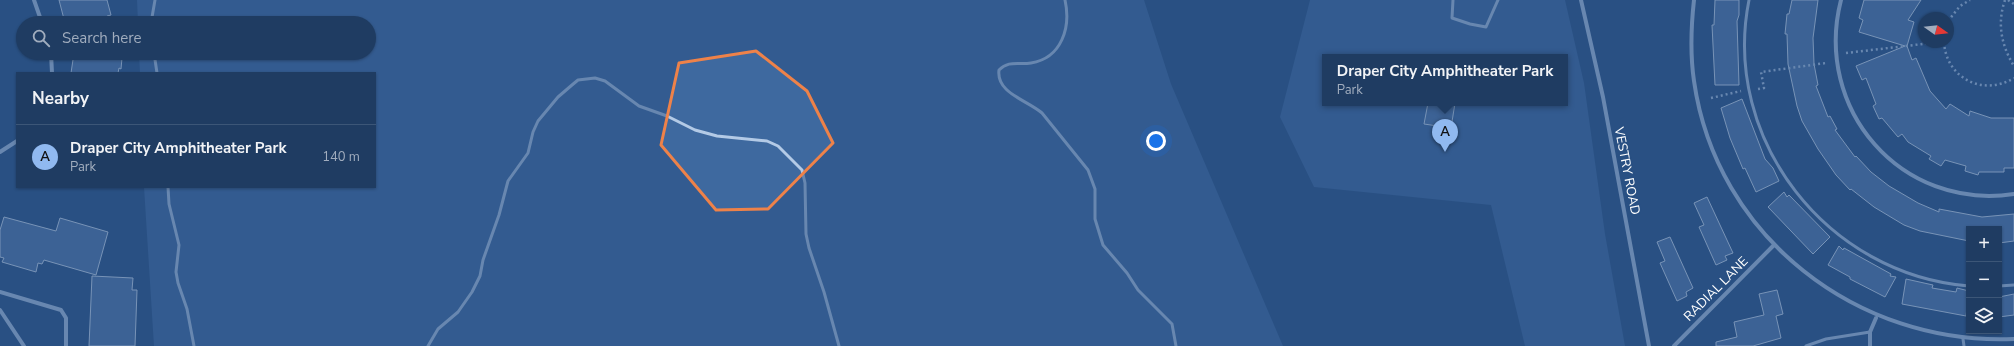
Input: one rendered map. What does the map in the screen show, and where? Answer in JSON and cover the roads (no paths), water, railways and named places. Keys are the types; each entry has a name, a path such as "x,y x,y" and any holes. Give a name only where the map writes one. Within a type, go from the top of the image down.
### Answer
{"street":[{"path":"34,0 40,16"},
{"name":"VESTRY ROAD","path":"1580,0 1603,97 1649,346"},
{"path":"1694,0 1692,27 1693,74 1699,107 1706,132 1724,178 1748,216 1773,246 1810,280 1836,297 1876,318 1921,332 1963,339 2014,339"},
{"path":"1841,0 1835,30 1836,62 1844,93 1858,122 1877,148 1907,172 1931,185 1946,190 1979,196 1995,197 2014,194"},
{"path":"51,60 52,72"},
{"path":"0,152 16,142"},
{"name":"RADIAL LANE","path":"1674,346 1773,246"},
{"path":"0,292 61,310 66,318 66,346"},
{"path":"0,310 24,346"},
{"path":"1870,346 1870,332 1876,318"}],"lane":[{"path":"153,16 155,0"},
{"path":"1065,0 1068,14 1064,39 1045,58 1030,63 1014,63 1004,65 999,70 998,77 1001,85 1042,113 1088,170 1095,189 1095,219 1103,245 1127,272 1138,290 1172,324 1176,346"},
{"path":"1453,0 1452,18 1470,24 1486,26 1498,0"},
{"path":"1750,0 1745,50 1751,96 1765,139 1775,160 1800,198 1833,231 1870,257 1913,275 1935,281 1966,286"},
{"path":"155,60 157,72"},
{"path":"428,346 438,329 458,312 472,292 480,276 483,260 499,215 508,181 528,153 533,132 538,120 558,97 578,80 595,78 605,82 639,106 696,130 717,136 767,141 778,146 802,170 805,183 806,234 839,346"},
{"path":"168,188 169,204 179,245 176,272 187,309 194,346"},
{"path":"2002,286 2014,285"},
{"path":"1806,346 1826,339 1870,332"},
{"path":"1963,339 1964,346"}],"place":[{"name":"Draper City Amphitheater Park","path":"1445,152"}]}
